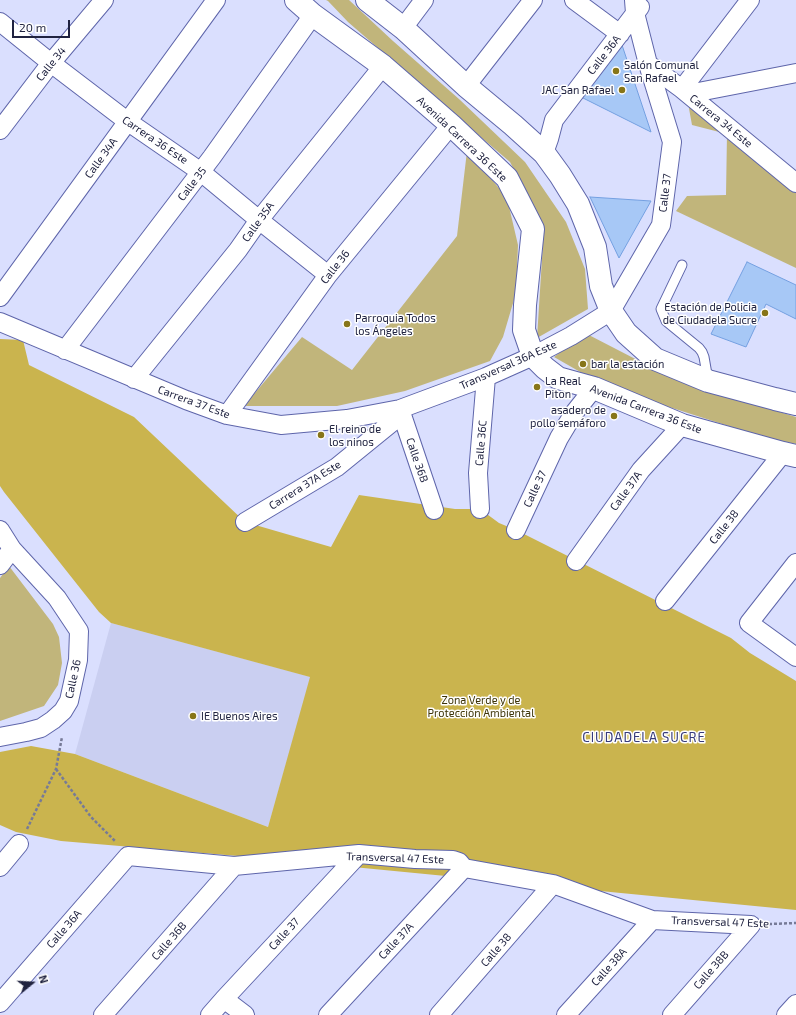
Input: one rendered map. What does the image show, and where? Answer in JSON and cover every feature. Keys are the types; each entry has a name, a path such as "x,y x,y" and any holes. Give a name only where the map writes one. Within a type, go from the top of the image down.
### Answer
{"street":[{"name":"Calle 34","path":"0,130 51,63 104,0"},
{"name":"Calle 34A","path":"0,297 216,0"},
{"name":"Avenida Carrera 36 Este","path":"296,0 313,15 383,66 451,125 507,178 533,229 525,305 524,330 533,356 545,368 558,378 594,388 682,425 789,454"},
{"path":"367,0 403,28 466,86 544,153 578,204 594,247 601,286 611,311 626,333 655,359 708,381 796,404"},
{"path":"403,28 424,0"},
{"path":"466,86 534,0"},
{"path":"574,0 620,34"},
{"path":"685,92 750,0"},
{"path":"638,4 648,64"},
{"name":"Calle 36A","path":"544,153 554,120 620,34 638,4"},
{"name":"Calle 35","path":"65,350 201,172 313,15"},
{"name":"Carrera 36 Este","path":"0,22 127,122 201,172 328,275"},
{"name":"Carrera 34 Este","path":"648,64 685,92 796,183"},
{"name":"Calle 37","path":"611,311 661,225 672,142 648,64"},
{"name":"Calle 35A","path":"134,379 383,66"},
{"path":"685,92 796,73"},
{"name":"Calle 36","path":"227,416 328,275 451,125"},
{"name":"Transversal 36A Este","path":"401,412 533,356 611,311"},
{"name":"Carrera 37 Este","path":"0,322 134,379 227,416 281,424 347,419 401,412"},
{"name":"Calle 36C","path":"480,509 478,473 486,377"},
{"name":"Calle 37","path":"516,530 559,438 574,413 594,388"},
{"name":"Calle 36B","path":"401,412 434,510"},
{"name":"Carrera 37A Este","path":"245,522 337,467 401,412"},
{"name":"Calle 37A","path":"576,561 641,470 682,425"},
{"name":"Calle 38","path":"665,601 789,454"},
{"path":"0,530 12,550 0,565"},
{"name":"Calle 36","path":"0,737 41,728 58,726 63,711 69,701 78,660 79,631 58,598 12,550"},
{"path":"796,563 749,622 796,657"},
{"path":"0,867 19,844"},
{"name":"Calle 37","path":"210,1015 359,854"},
{"name":"Transversal 47 Este","path":"128,856 234,866 359,854 415,859 452,860 459,862 464,868 553,884 652,920 751,925"},
{"name":"Calle 36A","path":"0,1003 128,856"},
{"name":"Calle 36B","path":"103,1015 234,866"},
{"name":"Calle 37A","path":"328,1015 464,868"},
{"name":"Calle 38","path":"439,1015 553,884"},
{"name":"Calle 38A","path":"566,1015 652,920"},
{"name":"Calle 38B","path":"672,1015 751,925"},
{"path":"224,999 245,1015"},
{"path":"786,1015 796,1004"}],"lane":[{"path":"682,265 661,309 666,321 702,352 708,381"}],"path":[{"path":"19,844 56,769 58,726"},
{"path":"56,769 91,817 112,837 128,856"},
{"name":"Transversal 47 Este","path":"751,925 796,922"}],"shaded area":[{"path":"326,0 349,0 459,99 525,162 566,222 585,269 588,309 537,338 544,227 510,162 348,22"},
{"path":"688,103 726,134 692,125"},
{"path":"727,134 796,190 796,268 676,211 687,196 726,195"},
{"path":"467,151 507,198 518,245 516,293 503,337 490,361 405,391 337,406 244,406 302,337 352,370 457,236"},
{"path":"585,333 678,381 796,417 796,444 766,438 666,406 596,381 554,357"},
{"path":"9,566 53,624 59,637 62,663 58,685 44,706 0,721 0,578"},
{"name":"IE Buenos Aires","path":"111,623 311,677 268,827 75,754"}],"green space":[{"name":"Zona Verde y de Protección Ambiental","path":"0,339 23,340 29,365 134,417 245,522 331,547 359,495 455,509 480,509 499,523 516,530 731,638 750,653 796,681 796,910 250,857 61,841 16,832 0,825 0,752 31,746 75,754 268,827 310,677 111,623 99,612 0,486"}],"building":[{"name":"Salón Comunal San Rafael","path":"622,45 651,132 581,97"},
{"path":"590,197 651,201 619,258"},
{"path":"747,262 796,285 796,319 766,304 746,347 711,334"}],"place":[{"name":"Salón Comunal San Rafael","path":"616,71"},
{"name":"JAC San Rafael","path":"622,90"},
{"name":"Estación de Policia de Ciudadela Sucre","path":"765,313"},
{"name":"Parroquia Todos los Ángeles","path":"347,324"},
{"name":"bar la estación","path":"583,364"},
{"name":"La Real Piton","path":"537,387"},
{"name":"asadero de pollo semáforo","path":"614,416"},
{"name":"El reino de los ninos","path":"321,435"},
{"name":"IE Buenos Aires","path":"193,716"}],"district":[{"name":"CIUDADELA SUCRE","path":"644,738"}]}
